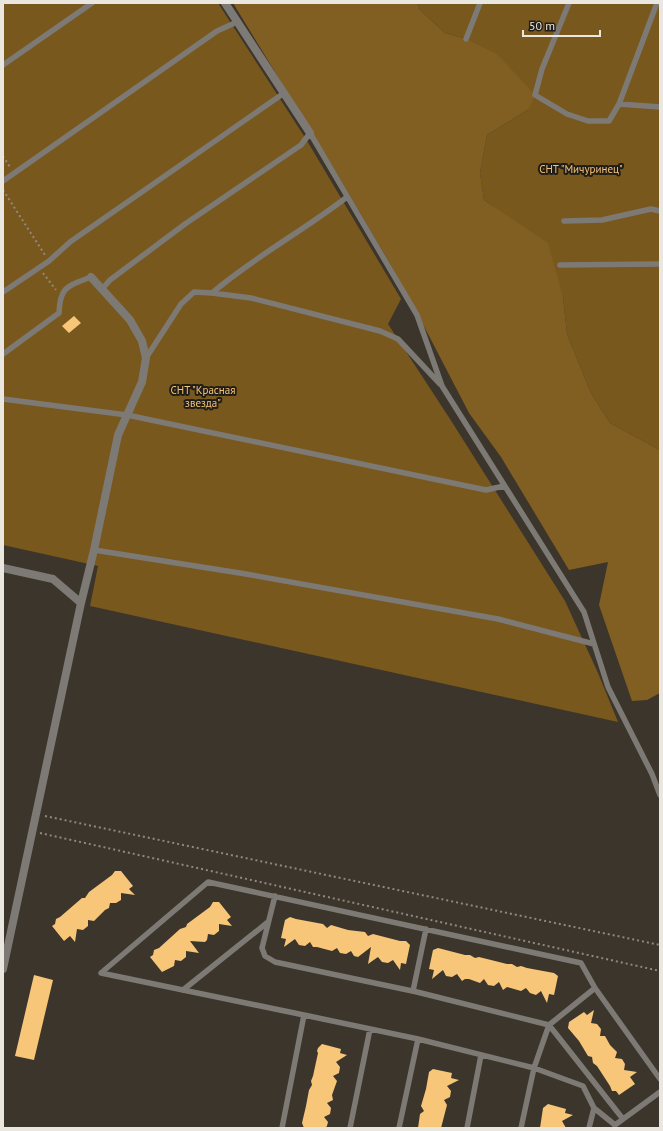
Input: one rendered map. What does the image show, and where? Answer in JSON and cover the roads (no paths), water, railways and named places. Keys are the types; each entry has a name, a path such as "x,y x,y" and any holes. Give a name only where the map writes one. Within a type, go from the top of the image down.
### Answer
{"street":[{"path":"225,3 310,134"},
{"path":"3,969 118,435 142,382 146,358 142,341 130,320 91,277"},
{"path":"3,568 53,580 81,603"}],"lane":[{"path":"3,64 92,3"},
{"path":"466,40 480,3"},
{"path":"569,3 542,70 535,95 567,114 588,121 609,121 619,104 657,3"},
{"path":"3,181 217,31 237,22"},
{"path":"3,292 49,261 70,242 284,93"},
{"path":"619,104 660,107"},
{"path":"102,289 110,280 185,224 301,145 310,134 417,315 442,386"},
{"path":"212,293 257,257 329,211 347,197"},
{"path":"564,221 602,220 651,209 660,211"},
{"path":"560,265 660,264"},
{"path":"3,354 59,313 60,299 67,286 91,277"},
{"path":"146,358 181,304 194,292 251,298 380,330 398,339 442,386 584,612 608,687 652,774 660,794"},
{"path":"3,399 127,415 486,490 504,486"},
{"path":"94,550 246,574 498,619 594,644"},
{"path":"660,1079 595,988 581,964 208,882 101,973 418,1039 534,1068 583,1086 594,1108 616,1126 623,1119 660,1092"},
{"path":"275,896 262,948 265,956 275,962 413,991 548,1025 623,1119"},
{"path":"183,990 268,922"},
{"path":"413,991 426,929"},
{"path":"521,1128 534,1068 548,1025 595,988"},
{"path":"282,1128 304,1015"},
{"path":"350,1128 370,1029"},
{"path":"399,1128 418,1039"},
{"path":"467,1128 481,1055"},
{"path":"589,1128 594,1108"}],"park label":[{"name":"СНТ \"Мичуринец\"","path":"581,169"},
{"name":"СНТ \"Красная звезда\"","path":"203,396"}]}
